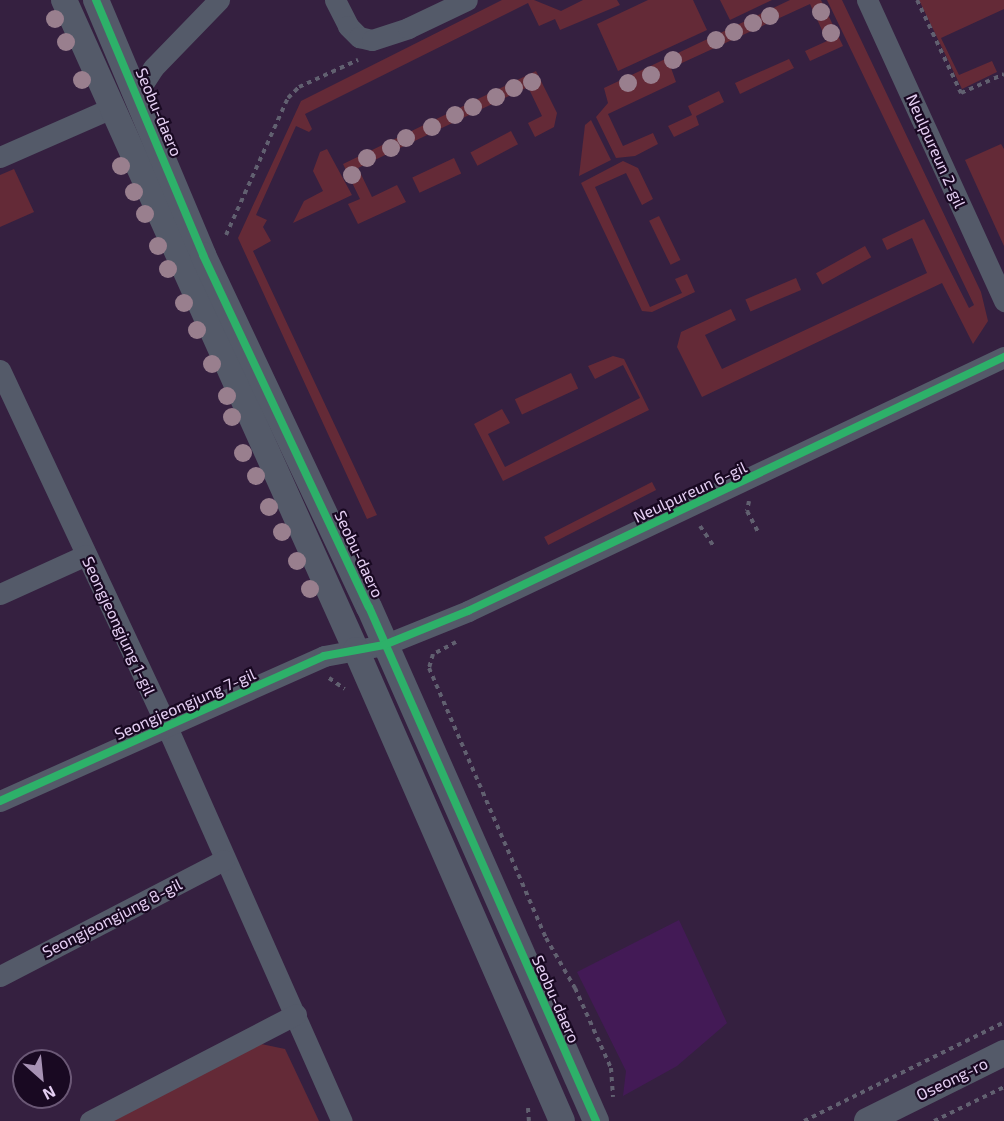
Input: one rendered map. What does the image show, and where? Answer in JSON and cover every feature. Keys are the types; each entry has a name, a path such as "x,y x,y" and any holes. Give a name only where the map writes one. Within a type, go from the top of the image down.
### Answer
{"street":[{"path":"64,0 356,650 562,1121"},
{"name":"Seobu-daero","path":"96,0 137,93 203,255 384,645 596,1121"},
{"path":"137,93 153,68 219,0"},
{"path":"335,0 348,26 359,37 372,40 408,28 467,0"},
{"name":"Neulpureun 2-gil","path":"867,0 1004,301"},
{"path":"0,157 114,107"},
{"name":"Neulpureun 6-gil","path":"384,645 478,606 1004,357"},
{"name":"Seongjeongjung 1-gil","path":"0,370 5,393 86,555 166,727 342,1121"},
{"path":"0,594 86,555"},
{"name":"Seongjeongjung 7-gil","path":"0,801 324,656 384,645"},
{"name":"Seongjeongjung 8-gil","path":"0,976 224,860"},
{"path":"90,1121 296,1014"},
{"name":"Oseong-ro","path":"867,1121 1004,1053"}],"path":[{"path":"916,0 961,93 1004,74"},
{"path":"226,235 288,98 299,87 361,59 372,40"},
{"path":"691,528 703,526 714,548"},
{"path":"468,636 433,654 429,668 546,938 575,988 611,1068 613,1101"},
{"path":"317,678 327,677 346,691"},
{"path":"804,1121 1004,1022"},
{"path":"934,1121 1004,1086"},
{"path":"528,1099 529,1121"}],"shaded area":[{"path":"502,0 534,0 561,11 583,0 617,0 620,5 560,30 555,19 539,26 528,3 305,114 312,129 309,132 296,126 256,215 267,220 263,227 271,241 253,251 377,515 367,519 238,238 301,101"},
{"path":"648,0 693,0 707,30 618,71 597,24"},
{"path":"720,0 772,0 730,20"},
{"path":"790,0 821,0 843,46 810,61 805,51 827,41 810,4 671,68 676,82 608,114 623,146 653,133 658,144 635,156 616,158 596,117 608,103 604,88"},
{"path":"827,0 842,0 981,292 988,321 973,344 942,283 702,397 677,347 681,332 731,309 736,320 705,335 722,369 927,273 912,238 887,250 882,239 924,219 969,308 974,305"},
{"path":"919,0 1004,0 1004,9 941,38 959,75 992,61 997,72 962,89"},
{"path":"789,59 794,68 740,94 735,83"},
{"path":"536,71 557,113 554,127 535,137 528,123 542,116 528,87 358,168 372,197 397,185 406,202 358,224 348,204 360,199 343,164"},
{"path":"719,91 724,102 696,116 699,125 674,137 668,126 692,115 688,106"},
{"path":"591,120 611,160 579,176 585,125"},
{"path":"511,131 518,144 477,166 470,153"},
{"path":"1001,144 1004,149 1004,246 965,160"},
{"path":"327,149 352,195 293,223 304,201 323,191 313,171 320,152"},
{"path":"454,158 461,173 419,193 412,177"},
{"path":"623,161 638,168 653,199 642,205 626,173 595,187 650,307 682,293 675,279 687,274 695,292 652,312 642,311 581,183"},
{"path":"14,169 34,212 0,227 0,175"},
{"path":"659,216 680,260 671,265 649,221"},
{"path":"865,246 871,257 822,285 816,273"},
{"path":"796,278 801,290 750,311 745,299"},
{"path":"613,356 624,359 649,410 503,481 474,424 502,409 510,423 488,434 505,467 640,398 623,365 595,379 588,366"},
{"path":"571,373 578,388 522,415 515,399"},
{"path":"652,482 656,490 548,545 544,537"},
{"path":"679,920 727,1023 677,1066 623,1096 626,1071 577,972"},
{"path":"251,1042 285,1049 319,1121 109,1121"}],"cycle path":[{"path":"96,0 203,255 369,607 596,1121"},
{"path":"0,801 324,656 384,645 468,611 1004,357"}]}
